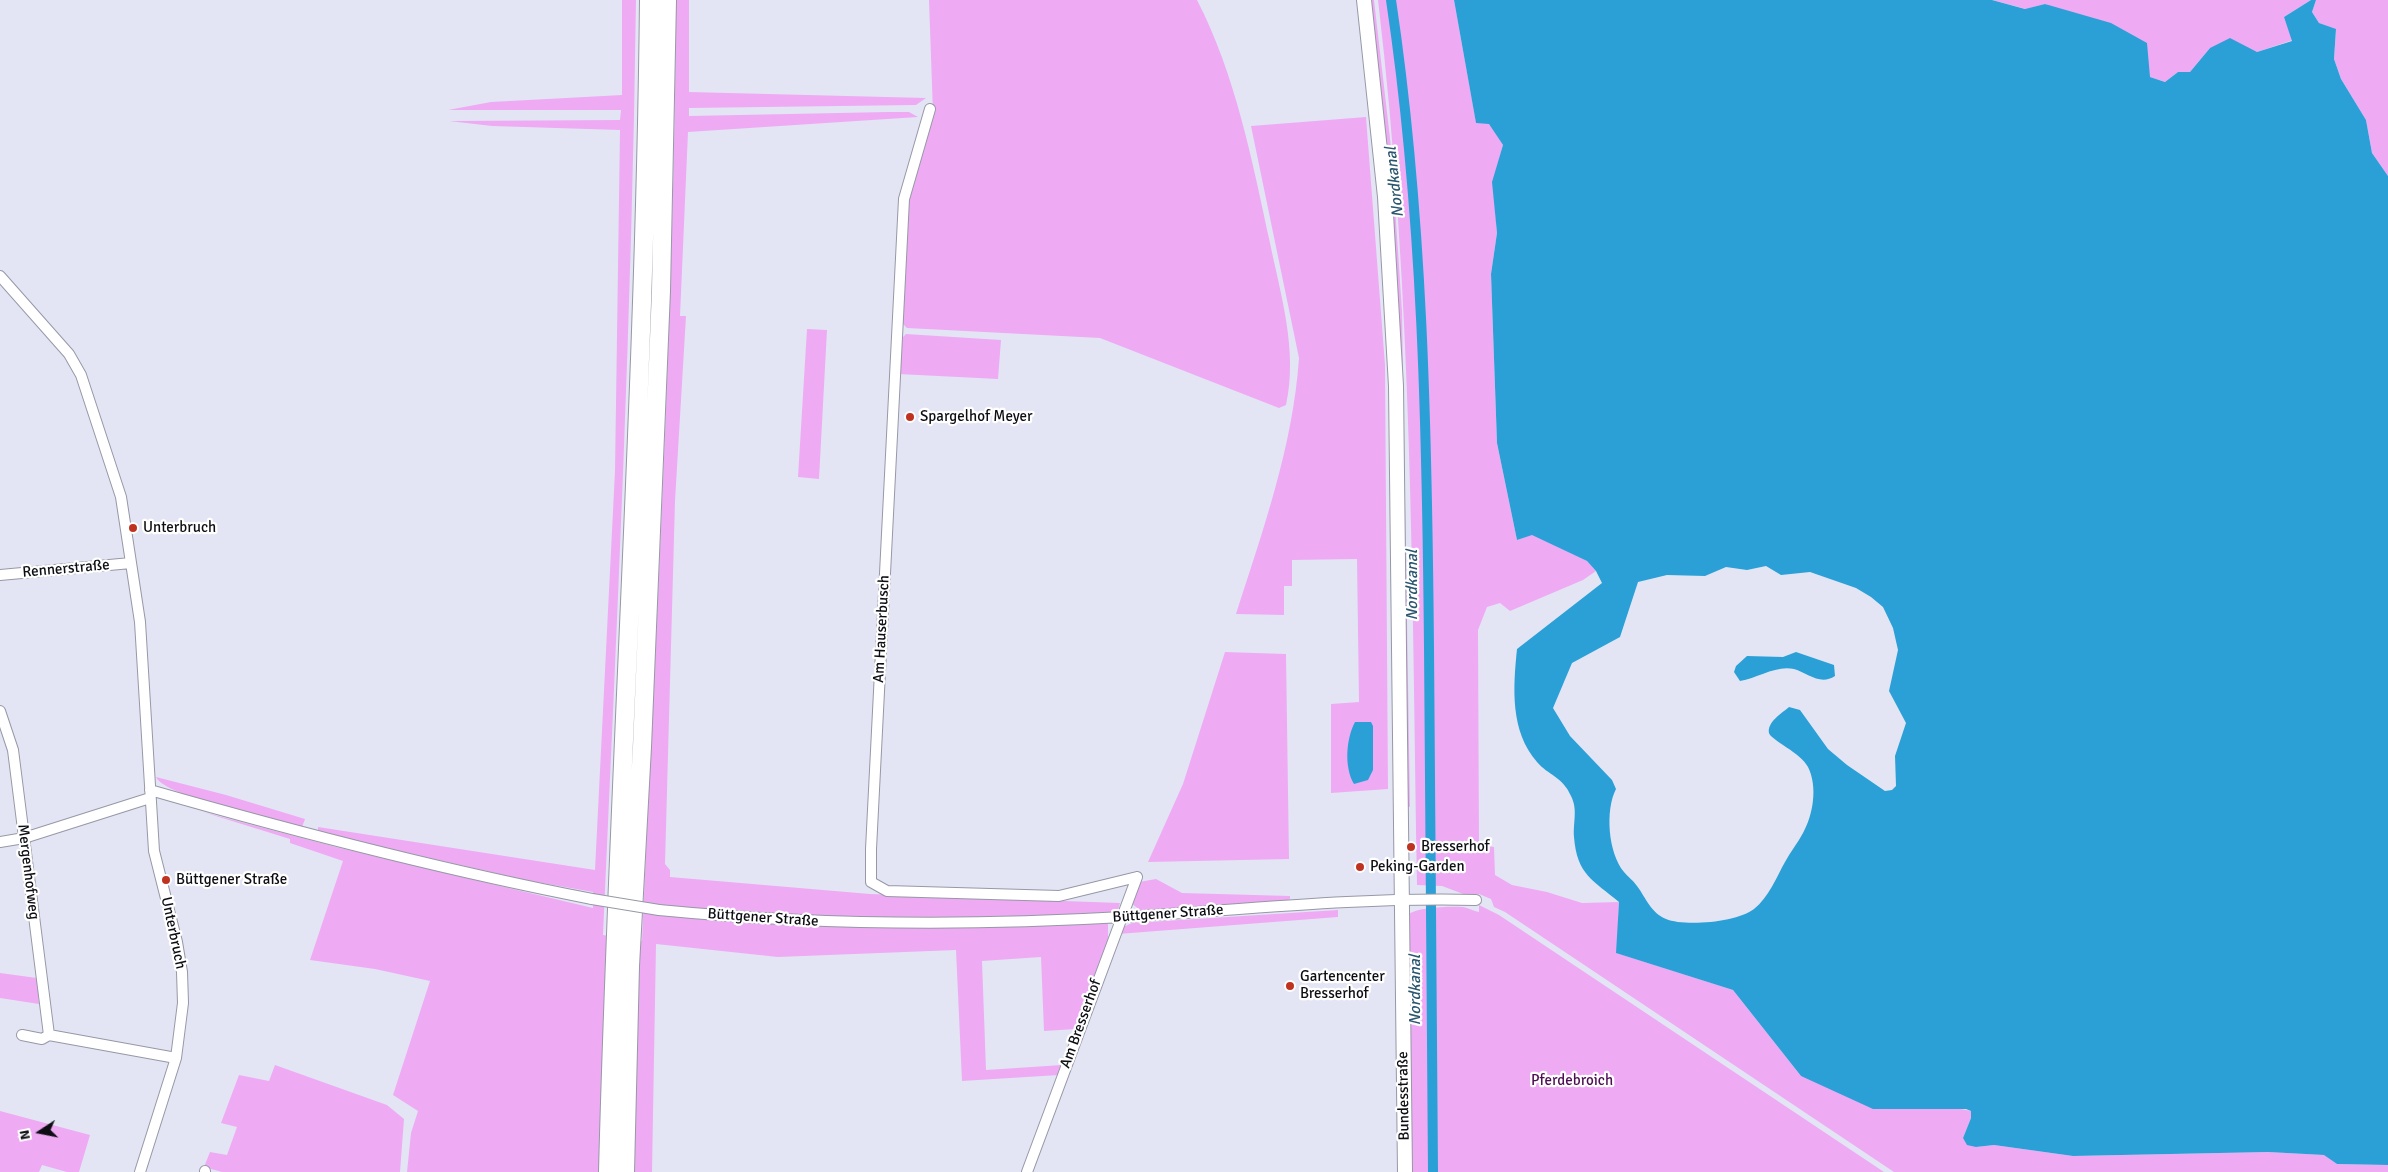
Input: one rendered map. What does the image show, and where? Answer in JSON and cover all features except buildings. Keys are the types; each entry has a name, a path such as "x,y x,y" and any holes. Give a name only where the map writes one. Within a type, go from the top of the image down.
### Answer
{"highway":[{"path":"608,1172 613,966 625,747 644,289 650,0"},
{"path":"625,1172 630,966 661,291 667,0"}],"main road":[{"name":"Bundesstraße","path":"1364,0 1384,187 1394,350 1396,900 1404,1172"}],"street":[{"name":"Am Hauserbusch","path":"930,109 904,198 871,849 871,882 886,891 1059,896 1137,877"},
{"name":"Unterbruch","path":"0,276 69,354 80,375 121,497 140,622 154,851 177,942 182,972 182,1003 176,1058 140,1172"},
{"name":"Rennerstraße","path":"0,574 131,563"},
{"name":"Mergenhofweg","path":"0,711 13,750 48,1035"},
{"name":"Büttgener Straße","path":"150,794 406,859 592,899 658,910 743,918 873,924 1121,917 1396,900 1476,900"},
{"path":"0,842 24,838 150,794"},
{"name":"Am Bresserhof","path":"1027,1172 1137,877"},
{"path":"22,1035 42,1039 48,1035 176,1058"}],"green space":[{"path":"622,0 636,0 634,117 623,468 603,935 642,941 668,353 675,118 676,0 689,0 689,92 926,98 916,105 689,108 689,116 909,112 918,117 688,132 680,316 686,316 675,501 665,864 670,870 670,877 870,894 1120,903 1118,910 1108,923 1108,938 1104,953 1076,1029 1044,1031 1041,957 982,961 986,1070 1062,1065 1059,1075 962,1081 956,950 778,957 656,944 652,1172 407,1172 411,1133 418,1111 393,1095 430,981 375,969 310,960 343,861 290,843 290,839 203,812 336,847 593,908 593,892 525,880 330,835 318,831 318,827 595,870 615,471 620,130 492,126 449,121 620,120 621,110 448,110 491,102 622,95"},
{"path":"929,0 1197,0 1222,58 1241,119 1279,283 1289,344 1289,385 1286,405 1279,408 1100,338 907,328 901,322 908,199 933,113"},
{"path":"1370,0 1374,0 1391,147 1402,311 1410,807 1407,806 1394,245 1387,147"},
{"path":"1378,0 1454,0 1476,122 1489,123 1503,145 1493,182 1497,233 1491,274 1497,443 1517,540 1532,534 1587,561 1596,571 1583,580 1510,611 1500,603 1487,607 1478,630 1479,845 1494,847 1495,875 1512,885 1547,892 1582,903 1619,902 1617,953 1733,990 1801,1076 1971,1111 1971,1118 1963,1138 1976,1147 1994,1145 2073,1156 2268,1152 2325,1155 2337,1164 2388,1165 2388,1172 1894,1172 1505,912 1494,907 1491,899 1479,894 1466,895 1442,886 1417,885 1409,442 1398,221 1390,110"},
{"path":"1992,0 2311,0 2284,17 2293,40 2257,52 2210,48 2190,72 2178,72 2165,82 2150,77 2046,4 2026,9"},
{"path":"2316,0 2388,0 2388,176 2372,153 2366,120 2341,79 2334,59 2336,30 2319,23 2312,12"},
{"path":"1366,117 1385,365 1388,789 1331,793 1331,704 1359,702 1357,559 1292,560 1292,586 1284,586 1284,615 1236,614 1284,456 1296,391 1299,358 1251,126"},
{"path":"807,329 827,330 819,479 798,477"},
{"path":"906,334 1001,340 998,379 898,374 900,340"},
{"path":"1225,652 1286,654 1289,859 1148,862 1183,784"},
{"path":"156,777 226,795 305,819 302,827 223,807 179,792 164,785"},
{"path":"1156,879 1182,893 1290,896 1290,899 1278,904 1140,910 1131,903 1139,882"},
{"name":"Pferdebroich","path":"1479,905 1499,915 1884,1172 1410,1172 1408,915 1418,910 1443,907 1463,907 1479,912"},
{"path":"1338,910 1338,917 1118,934 1121,928 1132,923"},
{"path":"0,973 37,978 39,1004 0,998"},
{"path":"275,1065 387,1105 404,1119 400,1172 222,1172 204,1167 210,1152 227,1155 237,1127 221,1123 239,1075 269,1081"},
{"path":"0,1111 90,1135 79,1172 67,1172 42,1165 39,1172 0,1172"}],"water":[{"path":"1454,0 1992,0 2025,9 2045,4 2111,23 2147,43 2150,77 2165,82 2178,72 2190,72 2210,48 2230,38 2257,52 2292,41 2284,17 2311,0 2316,0 2312,12 2319,23 2336,29 2334,59 2341,79 2366,120 2372,153 2388,176 2388,1165 2337,1164 2324,1155 2268,1152 2073,1156 1994,1145 1976,1147 1967,1145 1963,1138 1971,1118 1971,1111 1966,1109 1873,1109 1801,1076 1733,990 1616,953 1619,902 1594,882 1583,868 1576,850 1574,837 1575,811 1571,796 1564,784 1541,766 1528,750 1522,737 1515,708 1517,649 1602,583 1596,571 1587,561 1532,535 1517,540 1497,443 1491,274 1497,233 1492,182 1503,145 1489,124 1476,123","holes":["1766,566 1781,575 1810,572 1856,588 1883,607 1893,628 1898,650 1889,691 1906,723 1895,756 1896,786 1892,790 1885,791 1847,765 1828,749 1800,710 1789,707 1770,725 1769,733 1799,757 1808,767 1811,775 1813,783 1812,809 1801,837 1768,893 1754,909 1736,917 1711,922 1686,923 1666,919 1656,913 1624,872 1614,854 1609,819 1610,808 1616,789 1612,780 1570,736 1553,708 1572,663 1620,637 1638,582 1667,575 1705,576 1726,567 1747,570"]},
{"path":"1796,652 1834,665 1835,676 1824,680 1787,668 1774,670 1740,681 1734,672 1736,666 1747,656 1783,657"},
{"path":"1355,722 1371,722 1373,726 1373,770 1368,780 1354,784 1349,770 1347,753"}],"waterway":[{"name":"Nordkanal","path":"1391,0 1402,80 1417,242 1425,404 1433,1172"}],"place":[{"name":"Spargelhof Meyer","path":"910,417"},
{"name":"Unterbruch","path":"133,528"},
{"name":"Bresserhof","path":"1411,847"},
{"name":"Peking-Garden","path":"1360,867"},
{"name":"Büttgener Straße","path":"166,880"},
{"name":"Gartencenter Bresserhof","path":"1290,986"}]}
